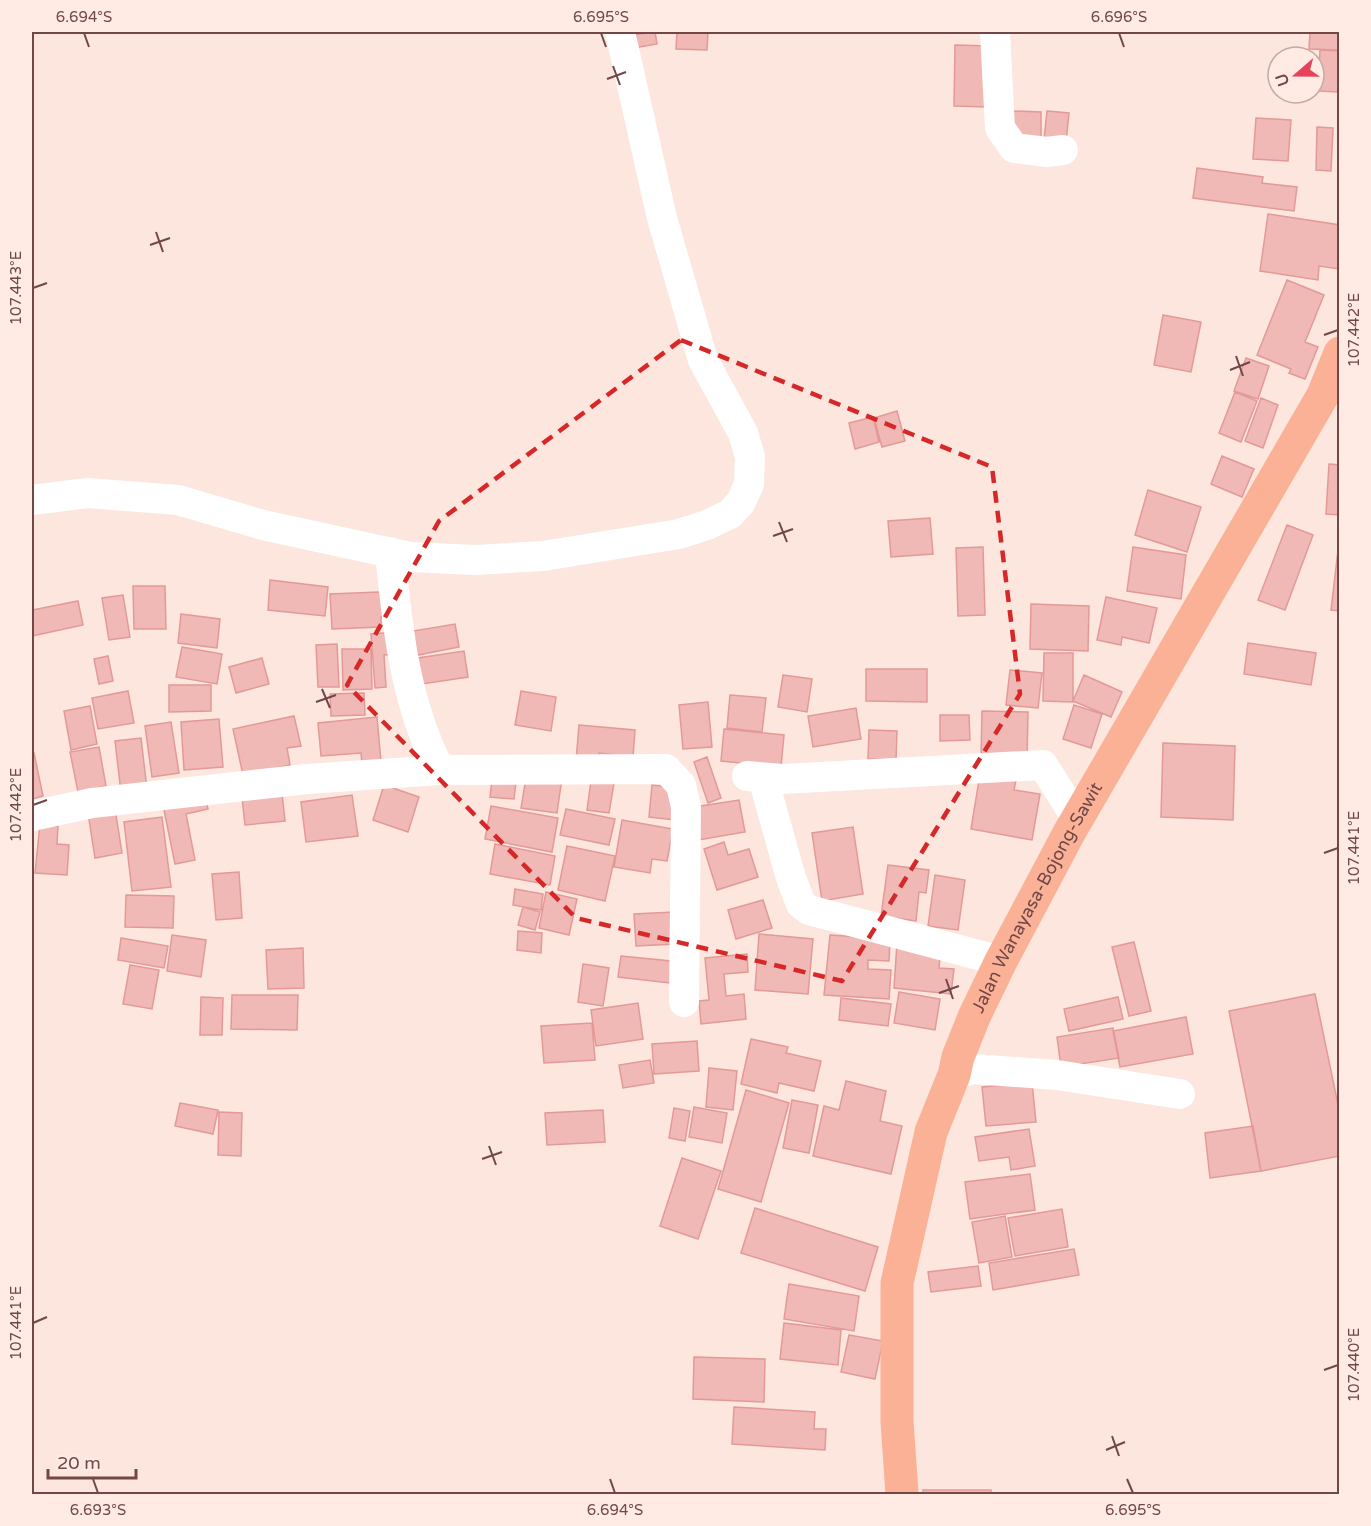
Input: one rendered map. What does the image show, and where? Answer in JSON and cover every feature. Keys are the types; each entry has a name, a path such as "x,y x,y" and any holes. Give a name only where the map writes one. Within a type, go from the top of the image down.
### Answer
{"main road":[{"name":"Jalan Wanayasa-Bojong-Sawit","path":"902,1494 897,1421 897,1282 931,1132 954,1075 958,1057 974,1017 1001,962 1077,819 1323,395 1340,353"}],"street":[{"path":"32,500 88,493 178,500 263,525 410,557 476,560 543,556 678,534 730,514 741,502 749,484 750,457 743,433 703,360 662,218 620,32"},
{"path":"996,32 1000,128 1014,148 1047,152 1063,150"},
{"path":"390,552 395,612 413,700 432,755 440,770"},
{"path":"1001,962 809,910 801,904 755,777 782,779 1043,765 1077,819"},
{"path":"32,816 92,803 307,779 440,770 666,769 681,784 686,807 684,1002"},
{"path":"954,1075 974,1069 1057,1075 1180,1094"}],"highlighted area":[{"path":"681,340 992,467 1020,694 842,981 576,918 347,685 439,521"}],"building":[{"path":"655,32 657,44 634,48 631,35"},
{"path":"677,32 708,32 707,50 676,49"},
{"path":"1310,32 1340,32 1340,50 1326,50 1326,45 1309,45"},
{"path":"955,45 989,46 988,107 954,106"},
{"path":"1326,50 1340,51 1340,92 1326,91"},
{"path":"1013,111 1041,112 1041,140 1012,139"},
{"path":"1047,111 1069,113 1066,142 1044,140"},
{"path":"1256,118 1291,120 1288,161 1253,159"},
{"path":"1317,127 1333,128 1331,171 1316,170"},
{"path":"1197,168 1263,177 1262,183 1297,187 1294,211 1193,198"},
{"path":"1268,214 1340,225 1339,269 1319,266 1318,280 1260,271"},
{"path":"1287,280 1324,295 1305,342 1318,347 1305,379 1289,373 1291,369 1257,355"},
{"path":"1163,315 1201,322 1191,372 1154,365"},
{"path":"1246,358 1269,366 1258,399 1234,391"},
{"path":"1235,392 1257,401 1241,442 1219,433"},
{"path":"1261,398 1278,405 1263,448 1245,441"},
{"path":"897,411 905,441 882,447 874,418"},
{"path":"873,417 879,442 855,449 849,423"},
{"path":"1222,456 1254,469 1242,497 1211,484"},
{"path":"1329,464 1340,465 1340,515 1326,514"},
{"path":"1148,490 1201,507 1187,552 1135,535"},
{"path":"930,518 933,554 891,557 888,521"},
{"path":"1287,525 1313,535 1285,610 1258,600"},
{"path":"1340,533 1340,611 1331,610"},
{"path":"983,547 985,615 958,616 956,548"},
{"path":"1133,547 1186,555 1181,599 1127,591"},
{"path":"270,580 328,587 325,616 268,610"},
{"path":"133,586 165,586 166,629 134,629"},
{"path":"379,592 390,617 381,617 381,627 332,629 330,594"},
{"path":"123,595 130,637 109,640 102,598"},
{"path":"1106,597 1157,608 1149,643 1122,637 1121,645 1097,640"},
{"path":"78,601 83,625 32,636 32,610"},
{"path":"1031,604 1089,606 1088,651 1030,649"},
{"path":"181,614 220,619 217,648 178,643"},
{"path":"455,624 459,647 418,655 413,631"},
{"path":"397,632 399,654 384,655 386,687 375,688 371,634"},
{"path":"1248,643 1316,653 1311,685 1244,674"},
{"path":"337,644 339,687 318,687 316,645"},
{"path":"182,647 222,654 217,684 176,677"},
{"path":"342,649 371,649 372,689 343,690"},
{"path":"464,651 468,677 422,684 418,658"},
{"path":"1044,653 1073,653 1073,702 1043,701"},
{"path":"108,656 113,681 99,684 94,659"},
{"path":"262,658 269,684 236,693 229,667"},
{"path":"866,669 927,669 927,702 866,701"},
{"path":"1010,670 1042,673 1038,708 1006,705"},
{"path":"783,675 812,679 807,712 778,707"},
{"path":"1084,675 1122,692 1111,717 1073,701"},
{"path":"169,685 211,685 211,711 169,712"},
{"path":"128,691 134,723 98,729 92,698"},
{"path":"521,691 556,697 551,731 515,725"},
{"path":"364,693 365,715 331,716 330,694"},
{"path":"730,695 766,698 762,732 727,728"},
{"path":"708,702 712,747 683,749 679,705"},
{"path":"1074,705 1102,714 1091,748 1063,739"},
{"path":"90,706 97,744 71,750 64,711"},
{"path":"856,708 861,739 813,747 808,716"},
{"path":"982,711 1028,712 1027,759 981,758"},
{"path":"940,715 969,715 970,740 940,741"},
{"path":"294,716 301,746 287,748 290,765 243,775 233,729"},
{"path":"377,717 381,762 362,764 361,753 321,756 318,723"},
{"path":"219,719 223,767 184,770 181,722"},
{"path":"171,722 179,773 152,777 145,726"},
{"path":"579,725 635,730 633,757 599,753 598,763 576,761"},
{"path":"724,729 784,735 781,767 721,761"},
{"path":"869,730 897,731 896,760 868,759"},
{"path":"141,738 147,789 121,792 115,741"},
{"path":"1163,743 1235,746 1233,820 1161,817"},
{"path":"99,747 106,786 78,792 70,752"},
{"path":"34,753 43,796 32,799 32,754"},
{"path":"707,757 721,798 708,803 694,762"},
{"path":"493,771 517,774 514,799 490,797"},
{"path":"527,772 562,778 557,813 521,808"},
{"path":"592,773 615,777 609,813 587,810"},
{"path":"980,774 1016,780 1014,790 1040,794 1032,840 971,829"},
{"path":"281,784 285,821 245,825 241,788"},
{"path":"384,785 419,797 408,832 373,820"},
{"path":"652,785 678,788 675,820 649,817"},
{"path":"352,795 358,836 306,842 301,802"},
{"path":"205,796 208,809 186,814 195,860 175,864 163,805"},
{"path":"739,800 745,832 693,841 688,808"},
{"path":"491,806 558,818 552,852 485,839"},
{"path":"115,809 122,853 95,858 88,813"},
{"path":"566,809 615,819 609,845 560,835"},
{"path":"162,817 171,887 132,891 124,822"},
{"path":"622,820 673,829 667,861 652,859 650,873 614,867"},
{"path":"40,824 58,826 57,844 69,845 67,875 35,873"},
{"path":"853,827 863,894 822,901 812,833"},
{"path":"724,842 728,855 749,849 758,877 717,890 704,849"},
{"path":"495,844 555,856 550,885 490,874"},
{"path":"567,846 615,856 605,901 558,890"},
{"path":"888,865 929,870 926,893 919,892 916,921 881,916"},
{"path":"239,872 242,918 216,920 212,874"},
{"path":"935,875 965,880 958,930 928,926"},
{"path":"515,889 543,894 541,910 513,905"},
{"path":"546,892 577,899 569,935 539,928"},
{"path":"126,895 174,896 173,928 125,927"},
{"path":"763,900 772,928 736,939 728,910"},
{"path":"523,907 540,912 535,930 518,925"},
{"path":"674,912 676,944 636,946 634,914"},
{"path":"518,931 542,933 541,953 517,950"},
{"path":"759,934 813,939 808,994 755,990"},
{"path":"172,935 206,940 201,977 167,971"},
{"path":"830,935 890,939 889,961 868,960 868,969 891,970 889,999 824,995"},
{"path":"121,938 168,946 164,968 118,960"},
{"path":"1134,942 1151,1011 1129,1016 1112,947"},
{"path":"897,943 941,948 939,968 954,969 951,994 894,988"},
{"path":"303,948 304,988 268,989 266,950"},
{"path":"747,954 748,972 724,974 726,996 744,994 746,1019 701,1024 699,1001 709,1000 705,958"},
{"path":"621,956 671,961 670,983 618,977"},
{"path":"583,964 609,968 603,1006 578,1002"},
{"path":"130,965 159,970 152,1009 123,1004"},
{"path":"899,992 940,999 935,1030 894,1023"},
{"path":"1315,994 1340,1114 1340,1156 1261,1171 1229,1011"},
{"path":"232,995 298,995 297,1030 231,1029"},
{"path":"201,997 223,998 222,1035 200,1035"},
{"path":"1118,997 1123,1019 1069,1031 1064,1009"},
{"path":"841,998 891,1004 888,1026 839,1020"},
{"path":"638,1003 643,1039 596,1046 591,1010"},
{"path":"1186,1017 1193,1054 1120,1067 1113,1031"},
{"path":"592,1023 595,1060 544,1063 541,1026"},
{"path":"1113,1028 1119,1058 1061,1067 1057,1037"},
{"path":"751,1039 788,1047 786,1053 821,1061 814,1091 779,1083 777,1093 741,1084"},
{"path":"697,1041 699,1071 654,1074 652,1044"},
{"path":"650,1060 654,1083 623,1088 619,1065"},
{"path":"709,1068 737,1071 733,1110 706,1107"},
{"path":"846,1081 886,1091 880,1121 902,1126 891,1174 813,1156 824,1106 839,1110"},
{"path":"1032,1083 1036,1122 986,1126 982,1087"},
{"path":"746,1090 789,1103 761,1202 718,1189"},
{"path":"792,1100 818,1105 809,1153 783,1148"},
{"path":"180,1103 218,1110 213,1134 175,1126"},
{"path":"694,1107 727,1113 722,1143 689,1137"},
{"path":"674,1108 690,1111 685,1141 669,1138"},
{"path":"603,1110 605,1142 547,1145 545,1113"},
{"path":"219,1112 242,1113 241,1156 218,1155"},
{"path":"1253,1126 1261,1171 1210,1178 1205,1133"},
{"path":"1029,1129 1035,1166 1011,1170 1009,1157 979,1161 975,1137"},
{"path":"682,1158 721,1171 698,1239 660,1226"},
{"path":"1030,1174 1035,1210 970,1219 965,1182"},
{"path":"755,1208 878,1247 865,1291 741,1253"},
{"path":"1062,1209 1068,1247 1015,1256 1008,1218"},
{"path":"1005,1216 1012,1257 979,1263 972,1222"},
{"path":"1074,1249 1079,1275 993,1290 989,1263"},
{"path":"978,1266 981,1286 931,1292 928,1272"},
{"path":"789,1284 859,1296 854,1331 784,1319"},
{"path":"784,1323 841,1330 838,1365 780,1359"},
{"path":"849,1335 883,1341 875,1379 841,1372"},
{"path":"694,1357 765,1359 764,1402 693,1399"},
{"path":"734,1407 815,1412 814,1429 826,1429 825,1450 732,1444"},
{"path":"923,1490 991,1490 991,1494 923,1494"}]}
